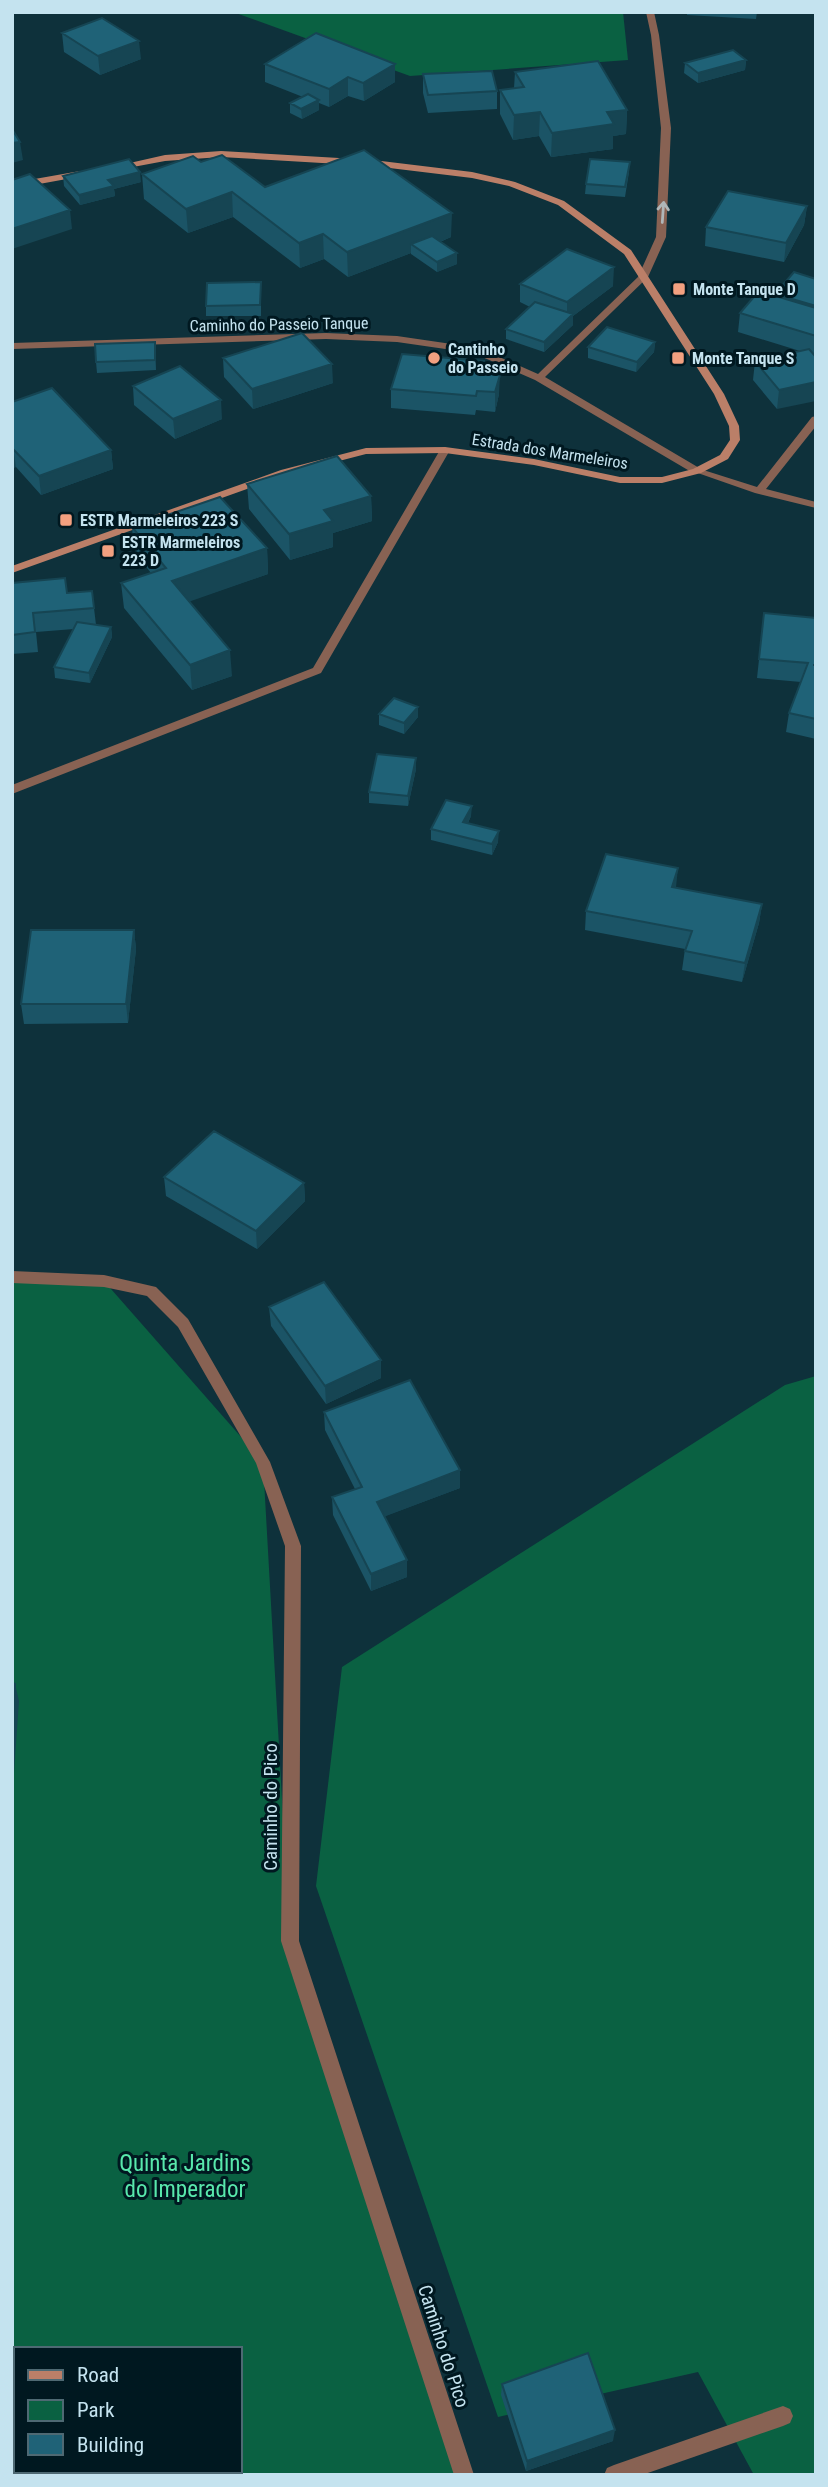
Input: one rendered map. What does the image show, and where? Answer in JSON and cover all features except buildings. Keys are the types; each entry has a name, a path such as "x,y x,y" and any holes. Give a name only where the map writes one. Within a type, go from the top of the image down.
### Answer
{"main road":[{"name":"Estrada dos Marmeleiros","path":"12,570 285,472 366,451 445,450 534,462 621,480 662,480 697,471 724,457 735,440 734,426 719,394 628,252 561,203 512,184 472,175 373,163 221,154 165,158 101,170"},
{"path":"12,186 88,172"}],"street":[{"path":"539,378 643,277 661,237 666,128 650,12"},
{"name":"Caminho do Passeio Tanque","path":"12,346 326,336 397,339 475,350 539,378 697,471 759,491 816,505"},
{"path":"759,491 816,419"},
{"path":"12,790 317,670 445,450"},
{"name":"Caminho do Pico","path":"12,1277 104,1280 151,1291 183,1323 264,1462 293,1546 290,1941 464,2475"},
{"path":"614,2475 783,2416"}],"green space":[{"path":"233,12 623,12 628,60 410,76"},
{"name":"Quinta Jardins do Imperador","path":"12,1277 104,1281 263,1462 290,1941 464,2475 12,2475"},
{"path":"816,1376 816,2475 754,2475 698,2372 498,2417 316,1886 342,1667 785,1385"}],"place":[{"name":"Monte Tanque D","path":"679,289"},
{"name":"Cantinho do Passeio","path":"434,358"},
{"name":"Monte Tanque S","path":"678,358"},
{"name":"ESTR Marmeleiros 223 S","path":"66,520"},
{"name":"ESTR Marmeleiros 223 D","path":"108,551"}]}
